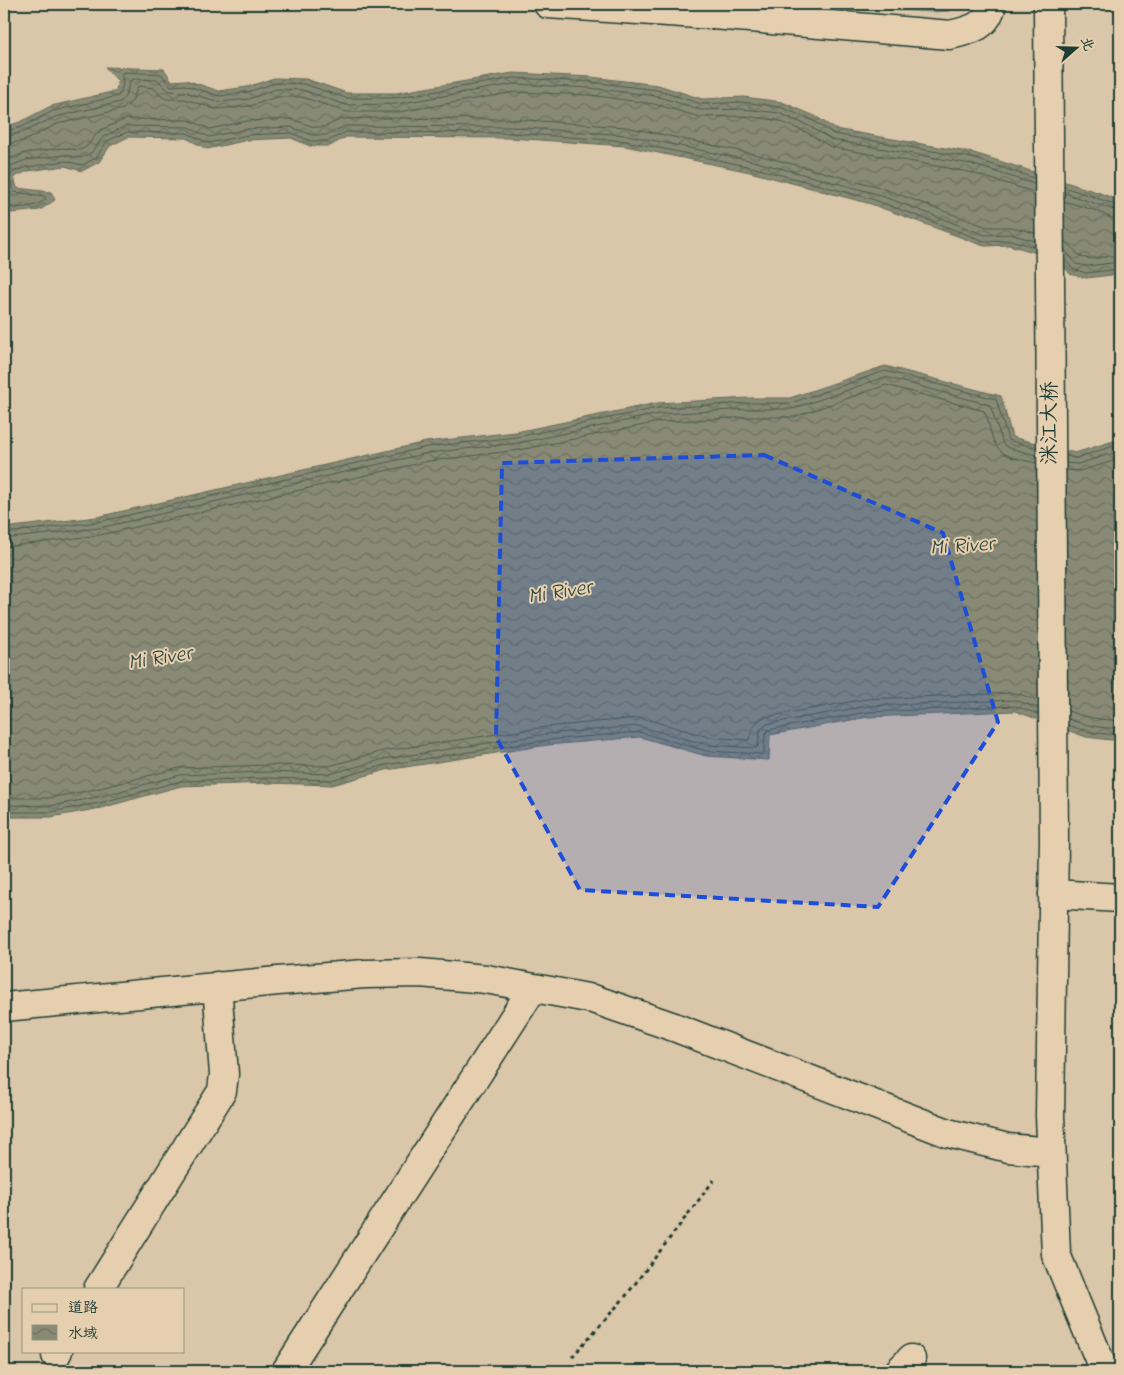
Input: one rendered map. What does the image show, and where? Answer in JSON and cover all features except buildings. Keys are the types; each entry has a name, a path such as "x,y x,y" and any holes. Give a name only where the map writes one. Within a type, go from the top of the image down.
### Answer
{"street":[{"path":"548,4 950,34 976,28 990,13 992,4"},
{"name":"洣江大桥","path":"1048,4 1054,841 1050,1116 1056,1254 1104,1371"},
{"path":"1053,894 1120,898"},
{"path":"4,1007 217,986 355,975 420,973 486,979 594,999 674,1026 948,1133 1008,1148 1052,1152"},
{"path":"99,1288 222,1090 224,1074 217,986"},
{"path":"286,1371 533,988"}],"path":[{"path":"572,1357 625,1297 714,1180"}],"highlighted area":[{"path":"764,455 943,533 998,722 878,907 580,890 496,737 502,463"}],"shaded area":[{"path":"807,4 960,4 949,11 932,12"}],"water":[{"path":"105,67 164,69 172,81 186,80 219,91 247,87 274,78 306,79 347,93 396,93 513,73 591,77 658,85 702,99 743,97 782,102 815,116 835,129 974,153 1120,201 1120,274 1086,278 1070,274 1058,259 1009,245 984,246 871,204 750,172 625,146 511,138 346,137 330,146 310,146 291,138 248,140 207,149 186,138 128,137 110,146 99,162 82,171 65,166 28,171 14,177 17,188 51,192 55,200 40,210 11,213 4,211 4,127 20,122 51,106 116,91 118,81"},
{"name":"Mi River","path":"885,366 1001,396 1012,437 1075,453 1120,439 1120,738 1111,740 1086,737 1015,711 868,717 770,735 769,760 706,756 640,737 548,745 386,770 332,785 268,783 181,786 101,808 51,817 4,817 4,528 97,517 426,442 516,432 657,403 750,398 790,398"}]}
